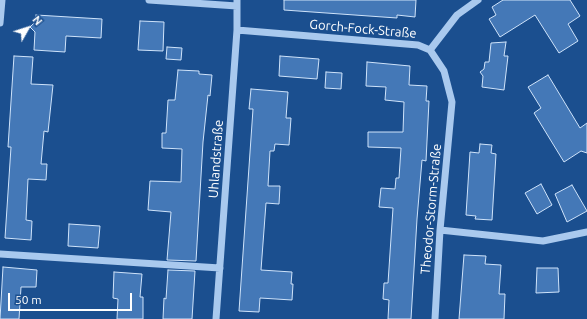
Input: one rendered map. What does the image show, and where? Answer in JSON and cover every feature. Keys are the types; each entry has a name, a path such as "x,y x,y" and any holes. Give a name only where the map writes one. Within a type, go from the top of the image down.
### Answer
{"street":[{"path":"0,23 2,0"},
{"path":"149,0 237,3"},
{"path":"430,50 457,15 478,0"},
{"name":"Uhlandstraße","path":"216,319 237,30 237,3"},
{"name":"Gorch-Fock-Straße","path":"237,30 418,45 430,50 444,71 452,102"},
{"name":"Theodor-Storm-Straße","path":"435,319 440,230 452,102"},
{"path":"440,230 543,241 587,232"},
{"path":"0,254 220,268"}],"building":[{"path":"284,0 416,0 415,17 397,15 397,18 284,10"},
{"path":"503,0 570,0 580,16 568,24 578,41 559,53 535,15 500,37 489,19 496,15 492,7"},
{"path":"36,15 102,19 101,38 66,36 65,52 34,50 35,32 30,27 35,22"},
{"path":"140,21 164,22 163,51 138,50"},
{"path":"506,42 504,56 508,56 504,90 482,87 483,76 480,72 484,69 485,62 489,62 491,43"},
{"path":"167,47 182,48 181,60 166,59"},
{"path":"14,56 33,57 31,84 53,85 48,132 44,131 41,164 47,164 46,180 28,179 26,220 32,221 31,240 5,238 11,147 8,147"},
{"path":"280,56 319,59 317,79 279,76"},
{"path":"367,62 410,66 409,85 427,86 426,101 429,101 426,161 422,160 411,319 388,319 389,300 383,299 384,283 388,283 393,208 379,207 381,188 395,189 396,178 399,178 401,148 368,147 368,132 403,132 404,102 385,100 386,87 366,86"},
{"path":"178,70 199,71 199,74 212,75 210,96 208,95 203,142 196,261 167,260 171,212 148,210 150,181 181,182 182,149 162,148 162,133 166,133 168,100 175,100"},
{"path":"326,72 342,73 341,89 325,88"},
{"path":"548,75 580,128 587,123 587,153 581,151 564,162 534,113 541,108 528,87"},
{"path":"251,89 288,92 286,118 291,118 289,145 275,144 274,151 270,151 268,186 280,186 279,204 266,203 261,270 292,272 292,300 260,298 259,312 239,311 253,109 249,109"},
{"path":"480,144 492,145 491,153 496,154 492,220 475,219 476,216 466,215 470,152 479,153"},
{"path":"541,184 552,205 537,214 525,193"},
{"path":"572,185 587,211 567,222 555,194"},
{"path":"69,224 100,226 98,248 68,246"},
{"path":"464,255 486,256 485,264 501,265 499,294 505,294 504,319 459,319"},
{"path":"3,267 37,270 36,287 21,287 19,319 0,319"},
{"path":"537,268 558,268 559,292 536,293"},
{"path":"168,270 195,271 192,319 163,319"},
{"path":"114,272 142,274 140,297 143,297 143,319 117,319 118,299 113,298"}]}
